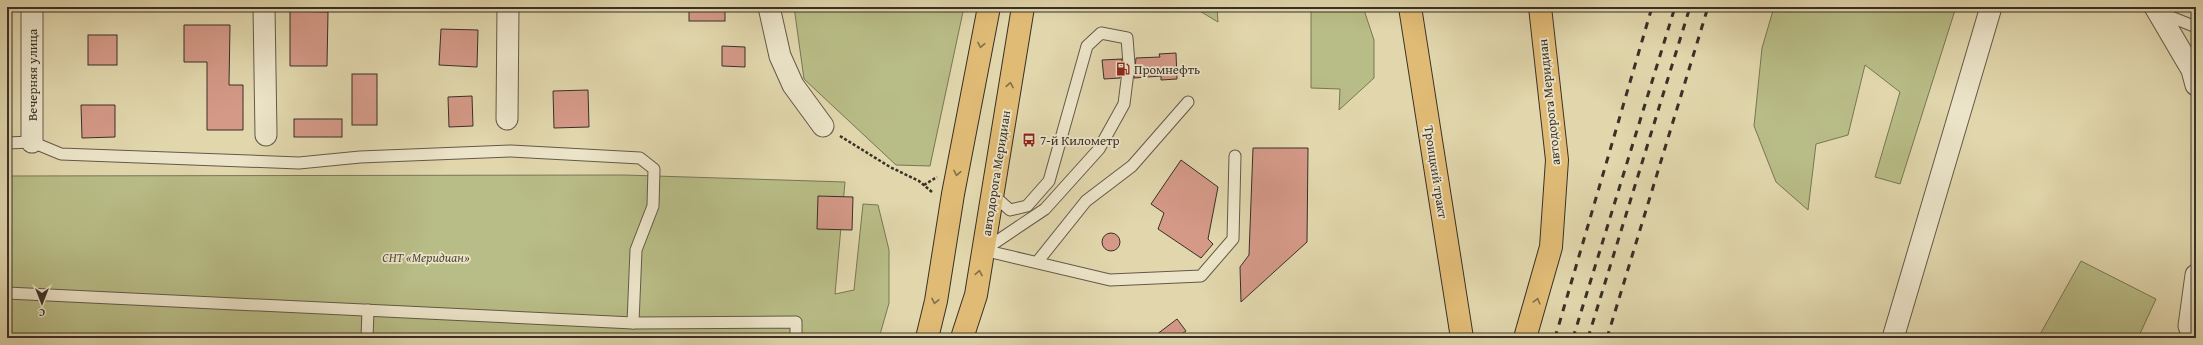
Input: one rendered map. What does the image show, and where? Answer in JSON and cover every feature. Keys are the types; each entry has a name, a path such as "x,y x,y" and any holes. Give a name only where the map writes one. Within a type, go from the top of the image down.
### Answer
{"main road":[{"path":"927,338 936,301 951,208 989,7"},
{"name":"автодорога Меридиан","path":"962,338 976,295 991,193 1024,7"},
{"name":"Троицкий тракт","path":"1410,7 1462,338"},
{"name":"автодорога Меридиан","path":"1525,338 1551,247 1557,160 1540,7"}],"street":[{"name":"Вечерняя улица","path":"32,7 32,142"},
{"path":"264,7 266,135"},
{"path":"507,119 508,7"},
{"path":"769,7 780,56 793,86 823,126"},
{"path":"1893,338 1991,7"},
{"path":"2157,10 2192,70 2196,85"},
{"path":"2194,338 2189,326 2196,275"}],"lane":[{"path":"2157,10 2196,27"},
{"path":"983,250 1045,209 1099,149 1124,104 1129,64 1127,38 1101,33 1087,46 1049,181 1027,206 1010,210 991,193"},
{"path":"1038,261 1086,201 1132,166 1188,102"},
{"path":"7,143 32,142 61,154 299,163 360,157 511,151 640,158 654,169 654,206 636,250 633,323"},
{"path":"983,250 1038,261 1110,280 1201,276 1233,239 1235,156"},
{"path":"7,293 633,323 796,322 796,338"},
{"path":"367,338 368,310"}],"path":[{"path":"823,126 890,167 919,181 951,208"}],"green space":[{"path":"794,7 964,7 930,166 896,165 804,79"},
{"path":"1193,7 1217,7 1218,22"},
{"path":"1311,7 1363,7 1374,40 1374,78 1339,110 1340,89 1311,88"},
{"path":"1774,7 1956,7 1900,184 1875,177 1900,92 1865,65 1848,135 1816,144 1808,210 1776,182 1754,126 1762,48"},
{"name":"СНТ «Меридиан»","path":"624,175 845,182 835,294 854,290 863,204 878,205 889,250 889,303 879,338 7,338 7,176"},
{"path":"2081,261 2156,299 2138,338 2038,338"}],"building":[{"path":"689,7 725,7 725,21 689,21"},
{"path":"290,11 328,12 327,66 290,66"},
{"path":"184,25 230,25 229,85 243,85 243,130 207,130 207,62 184,62"},
{"path":"441,29 478,30 477,67 439,65"},
{"path":"88,35 117,35 117,65 88,65"},
{"path":"722,46 745,47 745,67 722,66"},
{"path":"1176,53 1177,79 1161,80 1161,76 1134,78 1136,58 1160,57 1159,54"},
{"path":"1122,59 1120,78 1104,79 1102,60"},
{"path":"352,74 377,74 377,125 352,125"},
{"path":"588,90 589,127 554,128 553,91"},
{"path":"472,96 473,126 449,127 448,97"},
{"path":"81,105 115,105 115,137 82,138"},
{"path":"294,119 342,119 342,137 294,137"},
{"path":"1253,148 1308,148 1307,242 1241,302 1240,267 1249,255"},
{"path":"1181,160 1218,187 1208,239 1213,244 1201,258 1158,229 1164,213 1151,204"},
{"path":"818,196 853,197 852,230 817,229"},
{"path":"1111,233 1117,236 1120,242 1117,248 1111,251 1105,248 1102,242 1105,236"},
{"path":"1177,319 1186,331 1176,338 1152,338"}],"railway":[{"path":"1555,338 1652,7"},
{"path":"1573,338 1675,7"},
{"path":"1588,338 1690,7"},
{"path":"1607,338 1708,7"}],"place":[{"name":"Промнефть","path":"1123,69"},
{"name":"7-й Километр","path":"1029,140"}]}
